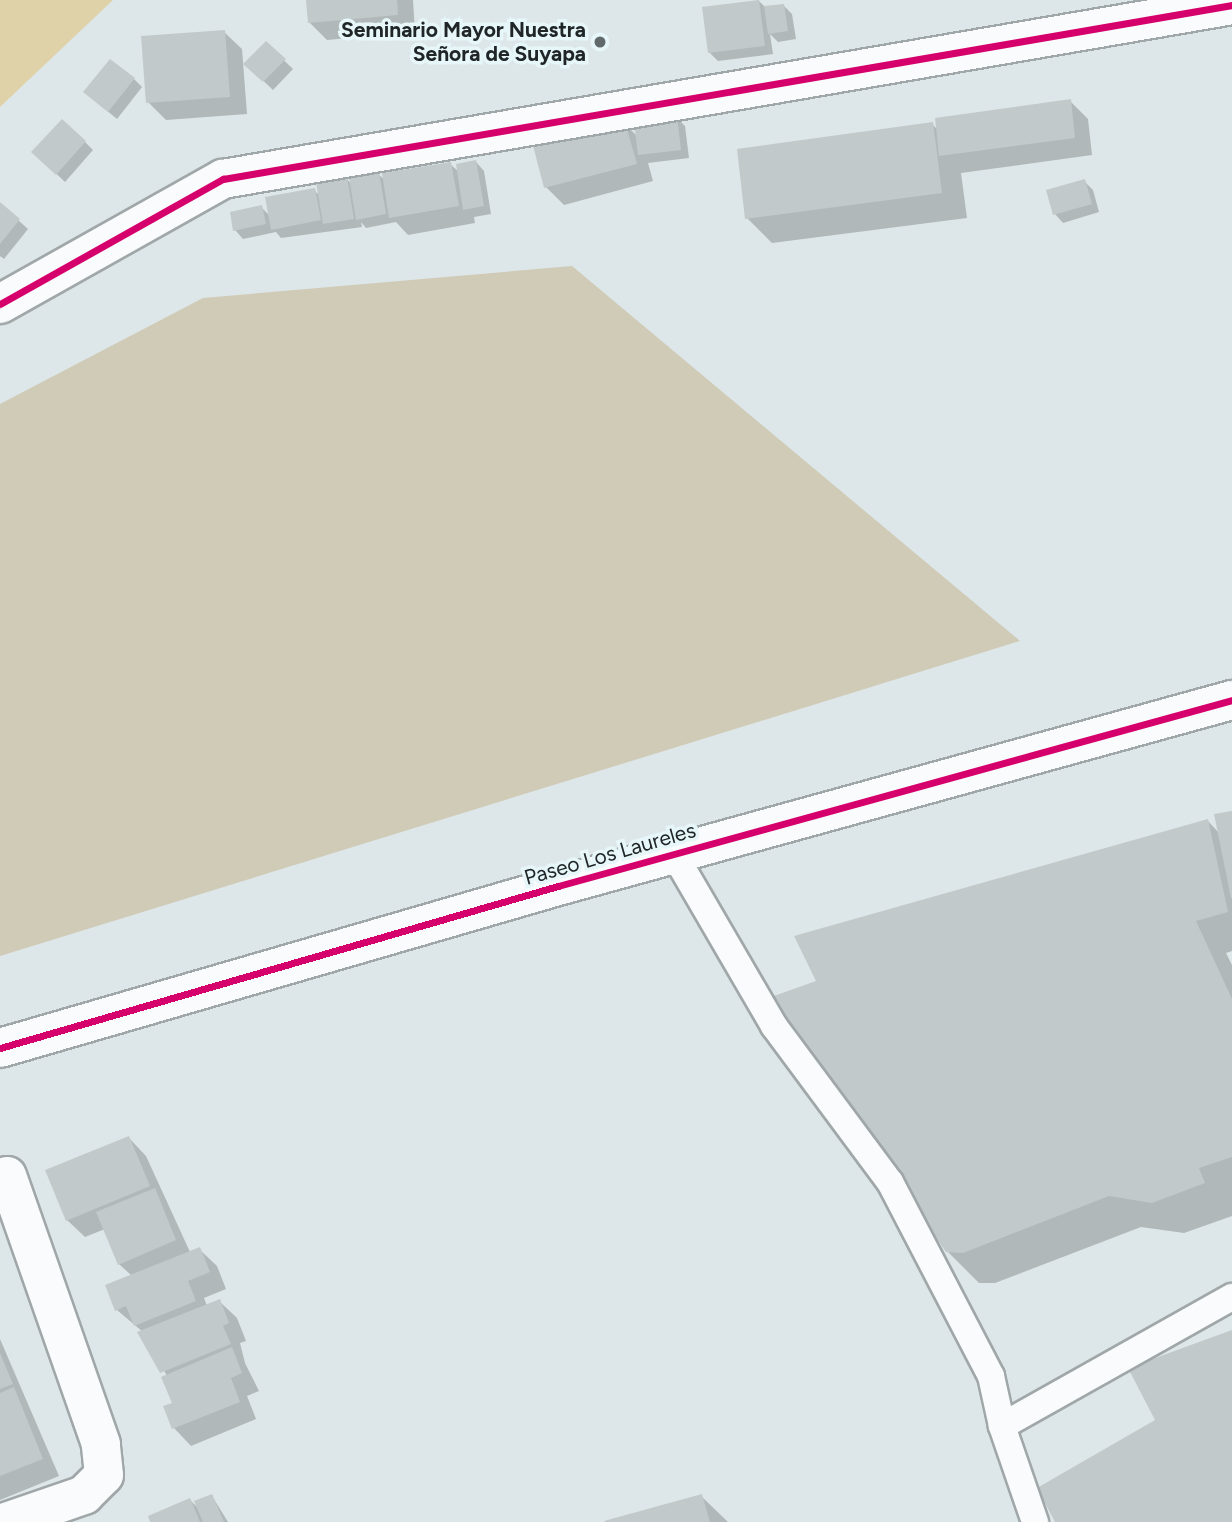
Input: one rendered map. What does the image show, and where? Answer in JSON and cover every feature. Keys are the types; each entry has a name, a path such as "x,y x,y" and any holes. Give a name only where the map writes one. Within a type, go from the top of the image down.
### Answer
{"street":[{"path":"0,304 223,179 1232,5"},
{"name":"Paseo Los Laureles","path":"9,1047 674,855 1232,700"},
{"path":"6,1522 84,1495 104,1475 101,1444 7,1176"}],"lane":[{"path":"674,855 774,1026 890,1182 992,1377 1002,1426 1035,1522"},
{"path":"1002,1426 1232,1297"}],"shaded area":[{"path":"0,0 113,0 0,107"},
{"path":"572,266 1020,641 0,956 0,404 203,298"}],"building":[{"path":"306,0 397,0 398,15 308,23"},
{"path":"759,0 765,46 708,53 702,7"},
{"path":"784,4 788,31 768,34 764,6"},
{"path":"225,30 230,97 146,103 141,36"},
{"path":"266,41 286,59 263,82 243,64"},
{"path":"110,59 135,78 108,112 83,92"},
{"path":"1071,99 1075,138 939,156 935,118"},
{"path":"677,116 681,150 638,155 634,122"},
{"path":"62,119 86,141 56,175 31,152"},
{"path":"625,122 637,164 544,188 530,134"},
{"path":"933,122 942,193 745,219 737,149"},
{"path":"476,160 484,206 463,210 456,164"},
{"path":"451,162 459,206 389,218 382,173"},
{"path":"379,172 386,214 356,220 349,177"},
{"path":"347,177 354,219 323,224 316,182"},
{"path":"1085,179 1092,204 1053,215 1046,190"},
{"path":"315,188 321,220 271,230 265,197"},
{"path":"0,202 20,219 0,244"},
{"path":"262,205 266,224 233,231 230,212"},
{"path":"1232,811 1232,898 1231,898 1214,814"},
{"path":"1208,819 1228,912 1196,921 1232,999 1232,1157 1199,1168 1205,1183 1152,1203 1109,1196 963,1253 946,1252 771,997 816,981 794,936"},
{"path":"129,1136 150,1186 66,1221 45,1170"},
{"path":"155,1188 176,1240 118,1265 96,1212"},
{"path":"200,1247 210,1272 188,1281 196,1301 134,1326 126,1306 115,1311 105,1285"},
{"path":"220,1299 229,1323 223,1326 231,1344 160,1373 137,1332"},
{"path":"1232,1330 1232,1522 1055,1522 1037,1488 1155,1420 1128,1368"},
{"path":"232,1347 242,1373 231,1378 240,1402 172,1429 163,1406 172,1403 161,1377"},
{"path":"0,1353 13,1384 0,1389"},
{"path":"14,1387 43,1459 0,1476 0,1393"},
{"path":"212,1494 224,1522 203,1522 194,1501"},
{"path":"702,1494 710,1522 604,1521"},
{"path":"190,1498 200,1522 150,1522 148,1516"}],"cycle path":[{"path":"0,304 223,179 1232,5"},
{"path":"0,1048 558,886 1232,700"}],"place":[{"name":"Seminario Mayor Nuestra Señora de Suyapa","path":"600,42"}]}
